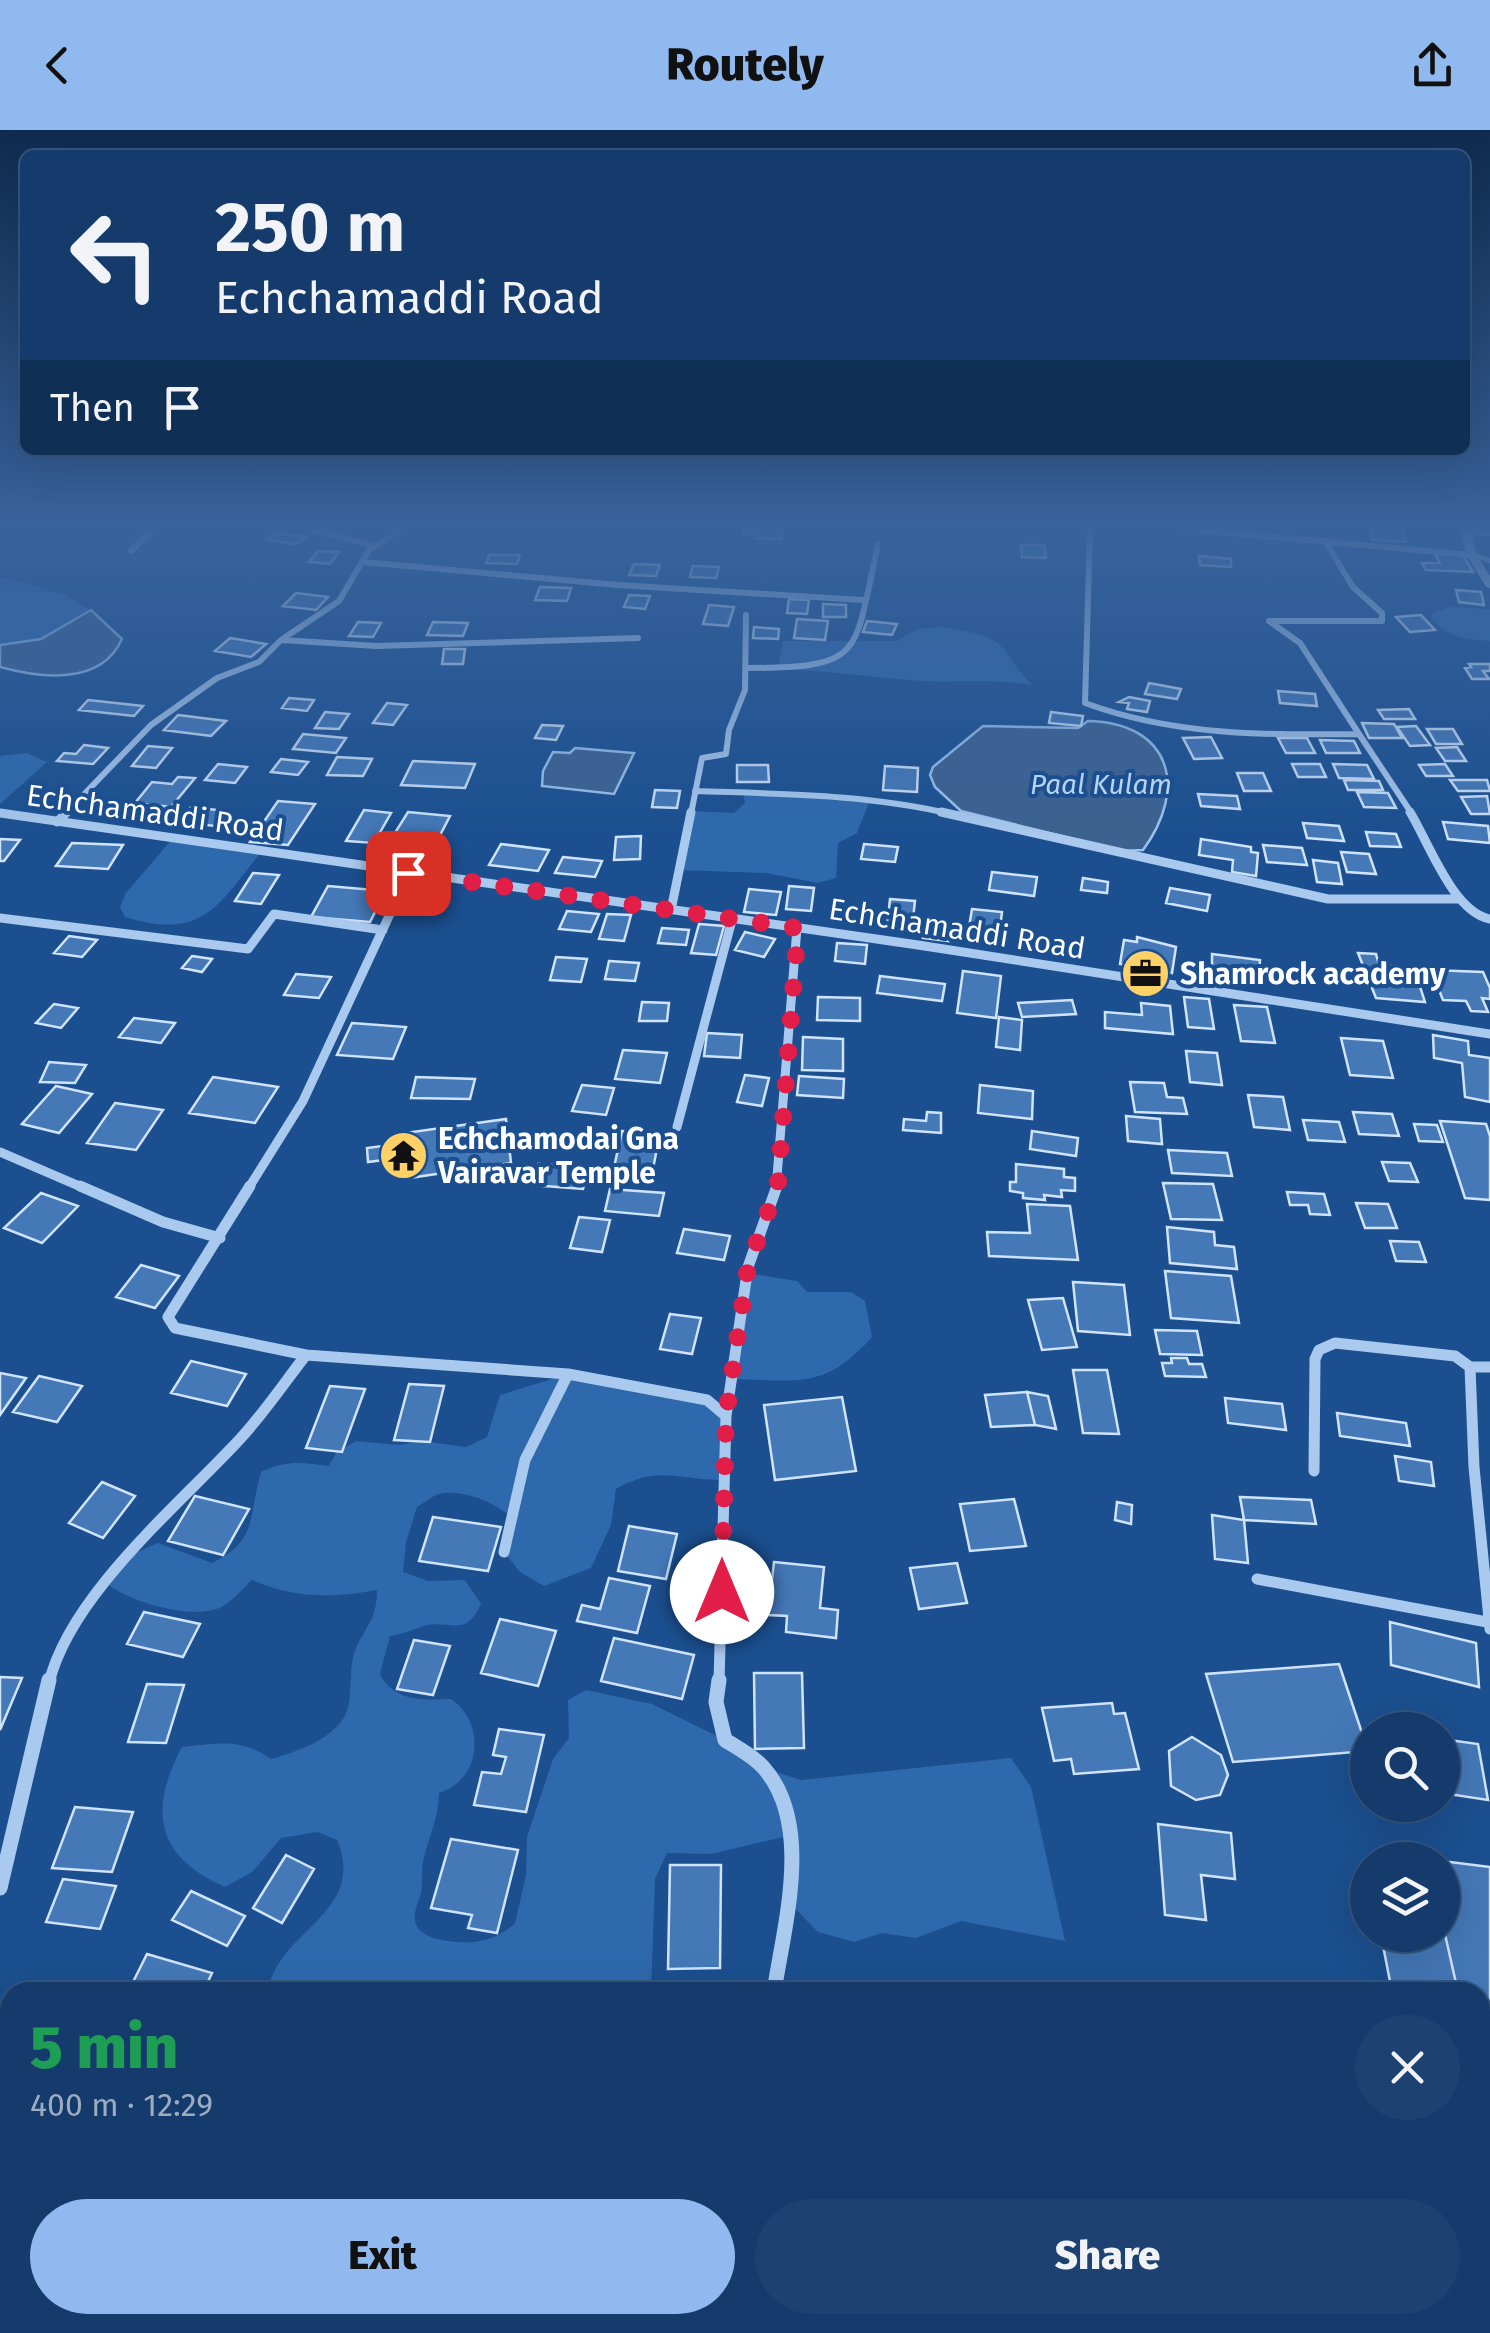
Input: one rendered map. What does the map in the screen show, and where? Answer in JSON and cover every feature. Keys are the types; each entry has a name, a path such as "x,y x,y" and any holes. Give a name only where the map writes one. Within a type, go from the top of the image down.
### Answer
{"street":[{"path":"56,822 151,725 217,678 258,662 293,632"},
{"path":"671,910 702,758 726,754 729,730 745,690 745,632"},
{"path":"744,668 826,664 848,652 858,632"},
{"path":"1087,632 1085,702 1122,719 1169,728 1260,734 1359,734"},
{"path":"1284,632 1300,643 1412,814 1459,898 1474,916 1490,919"},
{"path":"281,640 376,646 638,638"},
{"path":"696,791 792,794 922,807 1328,899 1459,898"},
{"name":"Echchamaddi Road","path":"0,813 798,928 1490,1034"},
{"path":"408,873 303,1101 168,1317 175,1328 306,1355 568,1374 707,1400 726,1416"},
{"path":"0,918 248,949 274,914 383,930"},
{"path":"678,1127 732,920"},
{"path":"775,1982 792,1850 780,1794 764,1768 725,1740 716,1702 722,1658 726,1416 748,1267 778,1184 798,928"},
{"path":"0,1152 163,1222 220,1238"},
{"path":"1314,1471 1319,1350 1335,1344 1455,1356 1470,1367 1490,1367"},
{"path":"0,1888 56,1657 95,1593 244,1434 306,1355"},
{"path":"1257,1580 1488,1626 1470,1367"},
{"path":"504,1552 525,1460 568,1374"}],"shaded area":[{"path":"0,632 55,632 41,640 0,645"},
{"path":"913,632 978,634 1002,647 1032,685 778,669 783,641 897,641"},
{"path":"1448,632 1490,632 1490,641 1463,638"},
{"path":"27,753 47,762 0,804 0,756"},
{"path":"743,792 870,800 857,833 838,843 836,878 818,883 766,873 679,870 691,811 734,813 745,803"},
{"path":"172,839 261,852 220,903 206,914 173,925 125,917 120,907 126,893"},
{"path":"747,1273 797,1281 807,1292 851,1292 865,1301 872,1337 839,1366 809,1379 731,1379"},
{"path":"568,1374 707,1400 726,1416 722,1480 644,1477 616,1489 611,1525 591,1568 544,1586 520,1572 504,1552 511,1518 498,1507 468,1495 448,1493 436,1495 417,1507 406,1542 403,1572 428,1581 465,1580 481,1604 463,1624 434,1624 390,1636 380,1674 401,1694 420,1699 451,1699 462,1709 474,1735 471,1764 464,1776 439,1793 415,1912 419,1929 440,1940 473,1942 496,1936 515,1923 526,1875 527,1837 553,1759 569,1738 568,1700 586,1690 652,1704 725,1740 764,1768 801,1780 1011,1758 1031,1787 1065,1941 961,1921 916,1938 882,1933 854,1942 818,1932 786,1899 788,1836 711,1854 667,1853 655,1879 651,1982 270,1982 289,1949 327,1910 336,1895 343,1861 337,1840 318,1832 281,1838 252,1872 225,1887 202,1875 172,1846 162,1811 165,1791 182,1747 239,1745 271,1759 330,1733 346,1714 354,1654 373,1615 377,1590 314,1595 283,1591 252,1580 225,1605 194,1612 145,1603 106,1583 126,1557 158,1543 212,1563 227,1554 245,1536 261,1472 294,1463 329,1466 336,1453 356,1441 399,1445 422,1441 466,1447 487,1437 500,1395"}],"water":[{"path":"53,632 114,632 122,639 100,665 68,675 33,674 0,667 0,645 41,639"},
{"name":"Paal Kulam","path":"1088,721 1138,733 1164,763 1168,783 1165,804 1143,850 1122,851 961,811 935,787 930,775 933,767 983,726 1078,728"},
{"path":"575,748 634,753 614,794 542,786 543,771 553,752 570,753"}],"building":[{"path":"352,632 376,632 373,637 349,636"},
{"path":"428,632 465,632 463,636 427,635"},
{"path":"754,632 779,632 778,639 753,638"},
{"path":"795,632 826,632 825,640 794,638"},
{"path":"230,638 266,644 251,657 215,651"},
{"path":"444,649 465,649 463,664 442,664"},
{"path":"1469,664 1490,664 1490,671 1483,671 1489,679 1472,679 1465,668 1471,667"},
{"path":"1149,683 1181,689 1177,699 1145,694"},
{"path":"1278,691 1315,694 1317,706 1280,703"},
{"path":"1129,697 1150,701 1147,712 1127,709 1129,703 1119,702"},
{"path":"289,698 314,700 307,711 282,708"},
{"path":"88,700 143,706 134,716 79,710"},
{"path":"387,703 407,705 393,725 373,723"},
{"path":"1409,709 1415,719 1384,719 1378,710"},
{"path":"325,712 349,714 339,729 315,728"},
{"path":"1051,712 1083,716 1081,726 1049,723"},
{"path":"178,715 226,721 211,736 164,730"},
{"path":"1362,723 1394,724 1402,738 1369,738"},
{"path":"542,725 563,726 556,740 535,738"},
{"path":"1416,726 1430,745 1410,746 1397,727"},
{"path":"1427,729 1453,729 1462,744 1436,744"},
{"path":"303,734 346,738 336,753 293,749"},
{"path":"1211,737 1222,758 1194,759 1183,738"},
{"path":"1278,738 1307,738 1315,753 1286,753"},
{"path":"1320,740 1354,741 1360,753 1326,753"},
{"path":"84,745 108,748 93,764 57,761 64,753 76,754"},
{"path":"148,746 172,748 156,768 132,766"},
{"path":"1457,747 1466,761 1445,761 1436,748"},
{"path":"337,757 372,759 363,776 327,775"},
{"path":"281,759 308,762 298,775 271,772"},
{"path":"413,761 475,764 465,788 401,785"},
{"path":"218,764 247,767 235,783 205,780"},
{"path":"1292,764 1320,764 1326,777 1298,777"},
{"path":"1333,764 1367,765 1374,779 1339,778"},
{"path":"1445,764 1453,776 1426,776 1419,765"},
{"path":"737,765 768,765 769,782 737,782"},
{"path":"885,766 918,768 917,792 883,790"},
{"path":"1237,773 1263,773 1271,791 1244,791"},
{"path":"178,777 195,778 171,807 135,803 152,782 172,784"},
{"path":"1344,780 1379,781 1383,790 1348,790"},
{"path":"1450,780 1487,780 1490,791 1458,791"},
{"path":"655,790 680,791 677,808 652,807"},
{"path":"1357,792 1388,793 1396,808 1364,807"},
{"path":"1198,794 1237,796 1240,809 1201,806"},
{"path":"1487,796 1490,814 1471,814 1461,797"},
{"path":"278,801 315,804 288,845 250,842"},
{"path":"191,807 226,811 215,826 179,822"},
{"path":"364,810 391,813 374,843 346,841"},
{"path":"408,812 450,816 437,841 393,836"},
{"path":"1443,822 1488,826 1490,843 1448,839"},
{"path":"1303,823 1339,826 1344,841 1307,838"},
{"path":"1366,832 1396,834 1401,847 1370,846"},
{"path":"641,836 640,859 614,860 616,837"},
{"path":"0,839 20,840 4,861 0,861"},
{"path":"1201,839 1251,847 1251,852 1258,853 1256,876 1232,872 1233,860 1199,855"},
{"path":"72,843 123,845 108,869 56,866"},
{"path":"501,844 549,850 538,871 489,865"},
{"path":"864,844 898,847 895,862 861,859"},
{"path":"1263,845 1302,848 1307,865 1267,862"},
{"path":"1341,852 1369,854 1376,874 1347,872"},
{"path":"563,857 602,861 595,877 555,873"},
{"path":"1313,860 1338,863 1342,884 1317,882"},
{"path":"992,872 1037,877 1034,896 989,890"},
{"path":"253,873 279,875 261,904 235,901"},
{"path":"1083,878 1108,882 1107,893 1081,890"},
{"path":"328,886 386,891 370,922 311,917"},
{"path":"789,886 814,888 811,911 786,909"},
{"path":"1170,888 1210,895 1207,911 1166,903"},
{"path":"749,889 781,892 776,915 744,912"},
{"path":"890,899 915,901 912,928 887,926"},
{"path":"972,909 1002,912 998,943 967,939"},
{"path":"567,911 599,914 591,932 559,929"},
{"path":"607,914 631,915 624,941 599,939"},
{"path":"926,921 952,924 949,941 923,938"},
{"path":"699,924 724,926 716,955 691,953"},
{"path":"662,928 689,930 686,945 658,943"},
{"path":"745,932 775,939 764,957 735,950"},
{"path":"69,936 97,940 82,957 54,953"},
{"path":"1137,937 1176,947 1172,973 1120,964 1124,940 1137,942"},
{"path":"837,943 867,945 865,964 835,961"},
{"path":"1358,953 1376,954 1379,965 1414,968 1425,1002 1376,998"},
{"path":"1212,954 1260,960 1258,986 1212,980"},
{"path":"192,956 212,959 202,972 182,968"},
{"path":"556,957 587,959 581,982 550,980"},
{"path":"609,961 639,963 635,981 605,979"},
{"path":"1431,970 1483,972 1490,988 1490,999 1482,998 1488,1012 1471,1011 1466,1001 1443,1000"},
{"path":"963,971 1001,976 996,1018 957,1013"},
{"path":"296,974 331,977 319,998 284,995"},
{"path":"880,976 945,984 942,1001 877,993"},
{"path":"818,997 860,998 860,1021 817,1020"},
{"path":"1184,997 1209,999 1214,1029 1188,1027"},
{"path":"1072,1000 1076,1014 1022,1017 1018,1003"},
{"path":"642,1002 669,1003 667,1021 639,1021"},
{"path":"1141,1003 1170,1006 1173,1034 1105,1028 1105,1012 1142,1015"},
{"path":"54,1004 78,1008 61,1028 36,1023"},
{"path":"1234,1005 1267,1007 1275,1043 1241,1041"},
{"path":"999,1017 1022,1020 1020,1050 996,1047"},
{"path":"134,1018 175,1023 161,1043 119,1037"},
{"path":"352,1023 406,1027 393,1059 337,1055"},
{"path":"707,1033 742,1035 740,1058 704,1056"},
{"path":"1433,1035 1468,1041 1469,1055 1490,1058 1490,1102 1465,1097 1462,1063 1434,1058"},
{"path":"803,1037 843,1039 843,1071 802,1070"},
{"path":"1341,1038 1383,1041 1393,1078 1350,1075"},
{"path":"623,1050 667,1053 660,1083 615,1079"},
{"path":"1186,1051 1217,1053 1222,1085 1190,1082"},
{"path":"49,1062 86,1065 75,1083 40,1082"},
{"path":"745,1075 769,1078 762,1106 737,1102"},
{"path":"799,1076 844,1079 843,1098 797,1095"},
{"path":"213,1077 278,1087 255,1123 189,1113"},
{"path":"416,1077 475,1079 470,1099 411,1098"},
{"path":"1130,1082 1164,1083 1167,1097 1183,1098 1187,1114 1135,1112"},
{"path":"582,1085 614,1088 606,1115 572,1111"},
{"path":"980,1085 1033,1091 1032,1119 978,1113"},
{"path":"56,1086 92,1094 59,1133 22,1124"},
{"path":"1248,1095 1283,1097 1290,1130 1254,1127"},
{"path":"115,1103 163,1110 136,1150 87,1143"},
{"path":"927,1112 941,1113 941,1133 903,1130 904,1119 926,1121"},
{"path":"1353,1112 1392,1114 1399,1136 1359,1134"},
{"path":"1126,1116 1160,1119 1162,1144 1128,1141"},
{"path":"506,1119 511,1163 409,1178 407,1157 368,1162 367,1148 405,1143 405,1133"},
{"path":"1303,1120 1339,1122 1345,1142 1308,1140"},
{"path":"1440,1121 1486,1124 1490,1136 1490,1200 1465,1198"},
{"path":"1414,1124 1437,1125 1443,1142 1419,1141"},
{"path":"622,1131 660,1133 652,1174 613,1172"},
{"path":"1032,1131 1078,1138 1076,1156 1030,1149"},
{"path":"1168,1150 1227,1153 1232,1176 1172,1173"},
{"path":"1382,1162 1410,1163 1418,1182 1389,1181"},
{"path":"538,1164 588,1167 583,1189 532,1185"},
{"path":"1016,1164 1064,1169 1064,1177 1075,1178 1075,1191 1061,1190 1062,1197 1044,1195 1045,1200 1023,1198 1023,1193 1010,1191 1010,1182 1016,1182"},
{"path":"1163,1183 1213,1184 1222,1220 1171,1219"},
{"path":"610,1189 664,1193 659,1216 605,1211"},
{"path":"1287,1192 1324,1194 1330,1215 1310,1214 1308,1205 1290,1205"},
{"path":"41,1193 78,1206 42,1243 4,1228"},
{"path":"1356,1203 1388,1204 1397,1228 1365,1228"},
{"path":"1027,1204 1070,1206 1078,1260 989,1256 987,1232 1030,1233"},
{"path":"579,1217 610,1220 602,1252 570,1248"},
{"path":"1167,1227 1214,1232 1215,1245 1234,1247 1237,1269 1170,1263"},
{"path":"684,1229 730,1236 724,1260 677,1253"},
{"path":"1390,1241 1419,1242 1426,1262 1396,1261"},
{"path":"141,1265 179,1276 155,1308 116,1297"},
{"path":"1165,1271 1231,1276 1239,1323 1171,1318"},
{"path":"1073,1282 1124,1285 1130,1335 1078,1331"},
{"path":"1063,1298 1077,1347 1042,1350 1028,1300"},
{"path":"670,1314 701,1318 692,1354 660,1349"},
{"path":"1155,1330 1197,1331 1202,1355 1160,1354"},
{"path":"1171,1358 1187,1358 1189,1364 1202,1364 1206,1377 1165,1376 1162,1363 1172,1363"},
{"path":"191,1361 246,1374 227,1406 171,1393"},
{"path":"1073,1370 1107,1370 1119,1434 1083,1433"},
{"path":"0,1373 26,1378 0,1415"},
{"path":"39,1376 82,1386 57,1422 13,1412"},
{"path":"409,1384 444,1386 430,1442 394,1440"},
{"path":"330,1386 365,1389 342,1452 306,1448"},
{"path":"1027,1392 1035,1425 991,1427 985,1395"},
{"path":"1027,1392 1048,1396 1056,1429 1035,1425"},
{"path":"842,1397 856,1471 775,1480 764,1405"},
{"path":"1225,1398 1282,1404 1286,1430 1228,1423"},
{"path":"1337,1413 1406,1423 1410,1446 1340,1436"},
{"path":"1395,1456 1431,1462 1434,1486 1399,1481"},
{"path":"102,1482 135,1496 103,1538 69,1523"},
{"path":"195,1496 249,1509 223,1555 168,1541"},
{"path":"1240,1497 1311,1500 1316,1524 1244,1520"},
{"path":"1014,1499 1026,1546 970,1551 960,1504"},
{"path":"1117,1502 1132,1505 1131,1524 1115,1520"},
{"path":"1212,1515 1244,1520 1248,1563 1215,1559"},
{"path":"433,1517 501,1527 488,1571 419,1561"},
{"path":"629,1526 677,1534 666,1579 618,1571"},
{"path":"774,1562 824,1567 820,1608 838,1610 836,1638 786,1632 787,1616 768,1615"},
{"path":"957,1563 967,1603 919,1609 910,1568"},
{"path":"609,1578 650,1586 637,1633 577,1621 582,1605 600,1609"},
{"path":"144,1612 200,1624 183,1657 127,1644"},
{"path":"500,1619 556,1631 538,1686 481,1673"},
{"path":"1390,1622 1476,1643 1479,1687 1391,1665"},
{"path":"614,1638 694,1655 682,1699 601,1681"},
{"path":"414,1640 450,1646 433,1695 397,1689"},
{"path":"1339,1664 1355,1712 1350,1712 1350,1752 1233,1762 1206,1674"},
{"path":"754,1673 802,1673 804,1748 755,1749"},
{"path":"0,1677 22,1678 0,1730"},
{"path":"147,1684 184,1685 166,1743 128,1742"},
{"path":"1112,1703 1114,1714 1125,1713 1139,1769 1074,1774 1071,1759 1054,1761 1042,1708"},
{"path":"499,1729 544,1735 526,1812 474,1805 482,1772 501,1774 506,1757 493,1755"},
{"path":"1192,1737 1221,1755 1228,1775 1220,1795 1196,1800 1171,1786 1169,1751"},
{"path":"1460,1742 1478,1744 1488,1800 1460,1796"},
{"path":"75,1807 133,1812 112,1872 52,1868"},
{"path":"1158,1824 1231,1833 1235,1879 1201,1875 1206,1920 1165,1915"},
{"path":"451,1839 518,1850 497,1933 468,1928 472,1915 431,1908"},
{"path":"286,1855 314,1869 282,1923 253,1908"},
{"path":"1460,1863 1490,1867 1490,1982 1456,1982 1449,1952 1460,1952"},
{"path":"670,1865 721,1865 720,1968 668,1969"},
{"path":"63,1879 116,1886 100,1929 46,1922"},
{"path":"191,1891 245,1916 227,1946 172,1920"},
{"path":"1384,1952 1449,1952 1456,1982 1390,1982"},
{"path":"147,1954 212,1973 208,1982 133,1982"}],"place":[{"name":"Shamrock academy","path":"1145,974"},
{"name":"Echchamodai Gna Vairavar Temple","path":"403,1156"}],"route":[{"path":"408,873 798,928 778,1184 748,1267 726,1416 722,1592"}]}
